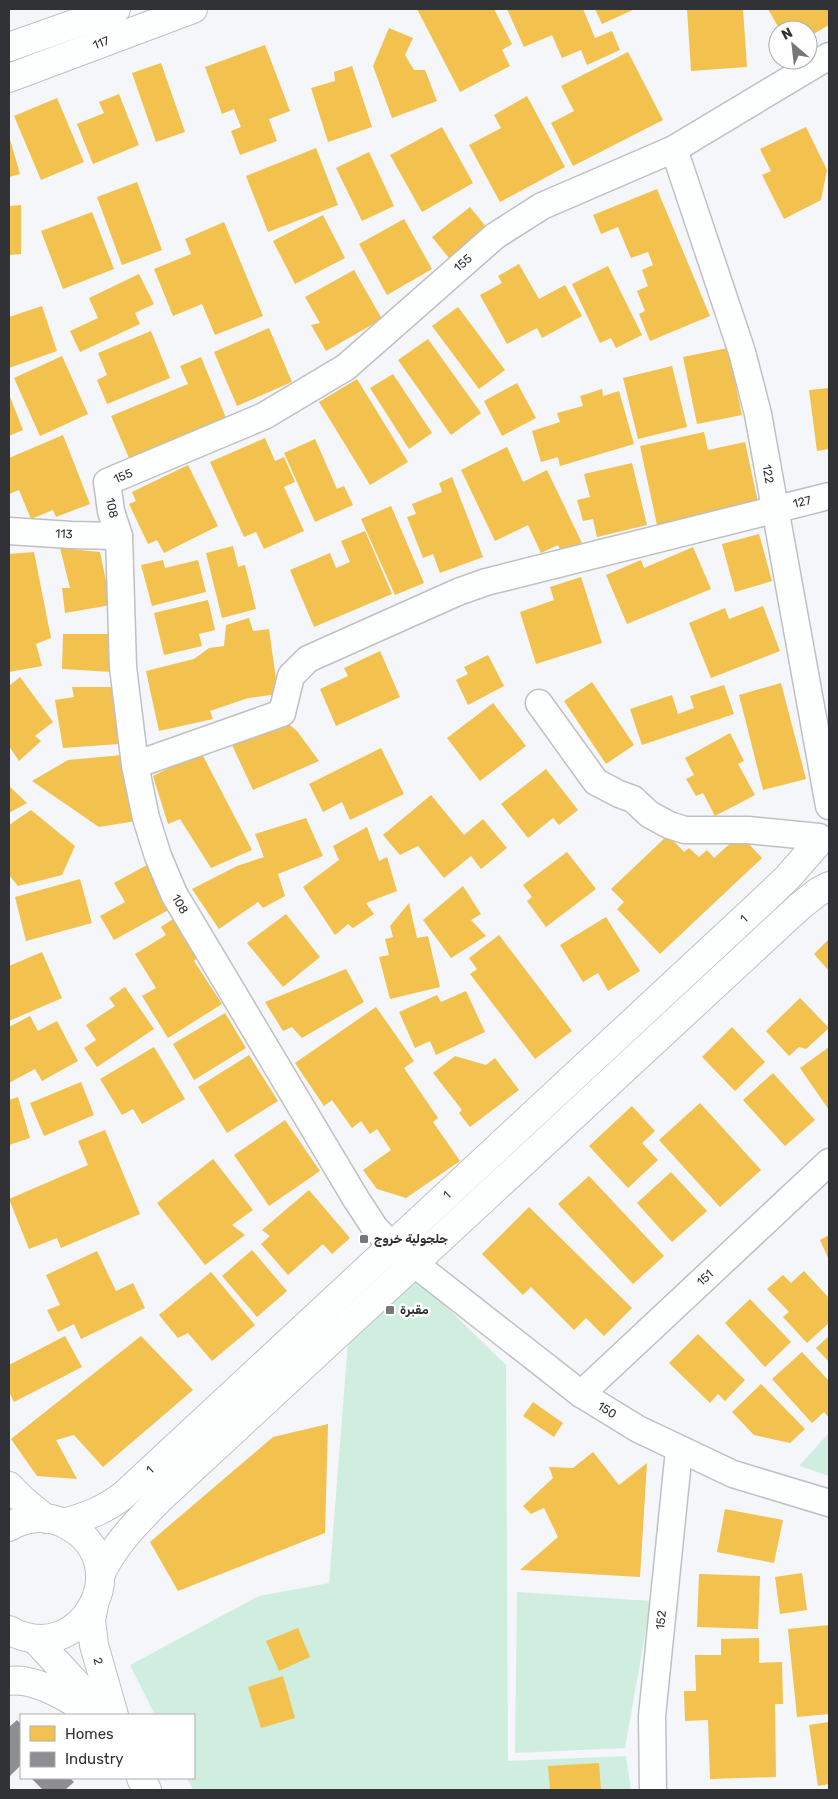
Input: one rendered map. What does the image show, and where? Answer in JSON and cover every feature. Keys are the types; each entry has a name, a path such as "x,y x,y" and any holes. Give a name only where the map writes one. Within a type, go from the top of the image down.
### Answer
{"main road":[{"path":"9,47 116,9"},
{"name":"117","path":"9,78 193,9"},
{"path":"821,837 815,861 823,875 829,879"},
{"name":"1","path":"9,1527 18,1522 37,1518 55,1521 90,1515 108,1507 125,1494 770,894 788,877 821,837"},
{"path":"100,1575 117,1544 133,1526 799,907 829,886"},
{"path":"9,1486 24,1501 55,1521 75,1528 86,1539 95,1553 100,1568 100,1575"},
{"name":"2","path":"100,1575 100,1585 91,1620 94,1645 114,1714"},
{"path":"20,1638 54,1637 64,1634 82,1622 94,1605"},
{"path":"20,1638 82,1690 100,1714"},
{"path":"9,1681 15,1680 47,1687 74,1701 93,1714"},
{"path":"141,1779 147,1790"}],"street":[{"name":"155","path":"107,482 264,416 346,367 495,236 542,206 674,149 829,56"},
{"name":"122","path":"674,149 742,352 758,414 829,806"},
{"name":"108","path":"107,482 111,511 119,536 123,668 135,765 146,818 158,856 174,894 356,1199 375,1228 392,1246 414,1263"},
{"name":"127","path":"135,765 282,713 291,676 308,659 458,592 486,582 829,496"},
{"name":"113","path":"9,531 119,536"},
{"path":"539,703 596,782 633,799 649,814 669,825 685,830 748,830 821,837"},
{"name":"151","path":"581,1394 829,1162"},
{"name":"150","path":"414,1263 581,1394 638,1429 733,1474 829,1503"},
{"name":"152","path":"653,1790 652,1716 680,1450"}],"green space":[{"path":"418,1279 506,1365 508,1761 626,1756 631,1790 193,1790 188,1779 195,1779 195,1714 154,1714 130,1665 259,1596 329,1583 348,1342"},
{"path":"829,1433 829,1476 799,1466"},
{"path":"517,1592 651,1601 625,1748 515,1753"}],"building: Homes":[{"path":"417,9 494,9 512,44 502,50 510,66 460,92"},
{"path":"507,9 583,9 595,38 612,31 620,50 587,65 581,50 562,58 552,35 524,47"},
{"path":"595,9 635,9 602,24"},
{"path":"687,9 743,9 747,67 691,71"},
{"path":"768,9 829,9 829,25 818,31 818,20 774,20"},
{"path":"389,28 413,38 405,55 414,70 425,70 437,101 392,118 373,66"},
{"path":"265,45 290,111 269,119 277,141 240,155 231,131 241,127 234,109 222,114 205,67"},
{"path":"628,52 663,120 573,166 551,123 574,111 561,86"},
{"path":"161,63 185,132 156,142 132,73"},
{"path":"352,66 372,127 328,142 311,88 335,81 334,72"},
{"path":"119,94 139,145 93,164 77,124 104,113 99,102"},
{"path":"527,96 565,167 500,202 469,145 501,128 494,115"},
{"path":"57,98 84,162 41,180 14,116"},
{"path":"442,127 473,183 422,212 390,155"},
{"path":"806,127 827,170 821,200 784,219 762,175 771,171 760,149"},
{"path":"9,136 20,174 9,177"},
{"path":"316,148 338,205 268,232 246,176"},
{"path":"369,152 394,206 362,221 336,168"},
{"path":"137,182 162,250 122,265 97,197"},
{"path":"657,189 710,316 650,341 639,314 645,311 637,291 648,286 642,270 653,265 648,252 631,258 618,227 601,234 593,215"},
{"path":"21,205 21,254 9,255 9,206"},
{"path":"470,207 487,228 449,258 432,237"},
{"path":"92,212 114,269 63,289 41,231"},
{"path":"323,215 345,258 295,284 273,241"},
{"path":"404,219 432,269 387,295 359,244"},
{"path":"224,222 263,316 215,335 202,304 173,316 154,269 191,254 185,239"},
{"path":"519,264 539,299 565,285 582,316 542,338 537,328 507,344 480,295 502,283 498,276"},
{"path":"608,266 642,335 616,348 611,338 600,343 572,284"},
{"path":"354,270 382,319 326,351 311,325 320,323 305,297"},
{"path":"139,274 154,304 135,313 140,324 80,352 70,331 98,318 89,298"},
{"path":"42,306 57,351 9,368 9,317"},
{"path":"458,307 505,370 479,389 432,326"},
{"path":"269,328 292,382 237,406 214,352"},
{"path":"151,331 170,378 107,404 97,380 107,375 98,353"},
{"path":"428,339 481,413 451,435 398,360"},
{"path":"728,348 742,415 697,424 683,357"},
{"path":"62,356 88,414 40,436 14,378"},
{"path":"201,357 226,418 129,458 111,416 188,384 180,366"},
{"path":"672,366 687,427 638,439 623,378"},
{"path":"393,374 432,433 409,449 370,388"},
{"path":"357,379 408,462 370,485 319,402"},
{"path":"517,383 536,418 502,436 484,401"},
{"path":"829,388 829,449 817,451 809,390"},
{"path":"602,389 603,396 619,391 634,444 560,466 558,457 541,462 532,431 560,422 557,413 583,406 580,396"},
{"path":"9,394 23,430 9,436"},
{"path":"704,432 708,450 745,442 758,502 657,525 640,446"},
{"path":"63,435 90,504 56,517 53,510 31,519 19,490 9,494 9,458"},
{"path":"265,438 275,461 284,457 295,482 284,487 304,531 264,549 256,532 244,537 210,462"},
{"path":"315,439 337,489 344,486 353,505 315,522 284,453"},
{"path":"507,447 523,482 547,470 582,543 562,553 558,545 541,553 528,525 495,541 461,470"},
{"path":"632,463 647,525 597,537 593,519 583,521 577,500 590,497 584,474"},
{"path":"188,465 218,526 164,553 157,540 148,544 129,504 136,501 132,492"},
{"path":"452,477 483,557 440,573 433,554 423,558 407,517 416,514 412,504 442,492 439,483"},
{"path":"391,506 424,583 395,595 361,519"},
{"path":"365,531 392,594 314,627 290,570 330,553 336,568 350,562 341,541"},
{"path":"759,534 772,581 735,592 722,544"},
{"path":"233,546 238,567 245,565 256,609 222,618 206,553"},
{"path":"693,547 711,589 627,624 606,575 641,560 644,568"},
{"path":"60,548 100,552 111,605 65,613 62,588 70,588"},
{"path":"34,552 51,638 36,644 42,666 9,672 9,554"},
{"path":"163,560 165,568 198,560 206,592 152,606 141,565"},
{"path":"581,577 602,643 536,664 520,612 554,600 550,587"},
{"path":"208,600 215,630 199,634 202,646 164,655 154,613"},
{"path":"763,606 780,651 711,678 689,623 725,608 729,619"},
{"path":"249,618 253,631 269,629 278,694 248,698 210,711 213,719 159,731 146,671 194,659 209,648 224,646 226,625"},
{"path":"63,634 113,634 112,672 62,669"},
{"path":"380,651 400,697 336,726 320,689 348,676 344,668"},
{"path":"488,655 504,686 468,705 456,680 468,674 464,667"},
{"path":"20,677 53,722 35,736 41,741 19,761 9,746 9,686"},
{"path":"592,682 634,745 606,764 564,701"},
{"path":"781,683 806,779 763,790 739,695"},
{"path":"724,685 734,714 642,745 630,709 672,695 678,714 694,708 690,696"},
{"path":"72,687 116,687 119,744 63,748 55,700 74,697"},
{"path":"493,703 526,746 480,781 447,738"},
{"path":"286,722 297,731 319,761 253,790 232,745"},
{"path":"730,733 744,761 738,764 755,795 715,816 703,793 696,796 686,779 694,775 685,758"},
{"path":"381,748 404,794 350,820 342,802 323,812 309,784"},
{"path":"201,752 252,850 211,868 180,819 168,824 153,776"},
{"path":"122,755 136,821 99,827 32,781 68,760"},
{"path":"546,769 578,810 559,825 553,818 528,838 501,804"},
{"path":"9,786 27,803 9,813"},
{"path":"431,795 464,835 483,819 507,848 481,869 471,856 444,878 418,846 400,855 383,835"},
{"path":"31,810 75,846 62,875 18,886 9,875 9,825"},
{"path":"306,818 323,856 278,874 285,896 263,908 258,902 219,929 192,889 237,866 264,857 255,834"},
{"path":"367,827 379,861 387,857 397,891 366,903 374,914 353,928 348,924 335,935 303,887 339,860 333,846"},
{"path":"668,835 684,852 689,848 699,857 707,850 714,858 733,841 748,843 762,858 660,954 617,909 624,902 611,889"},
{"path":"567,852 596,889 546,927 527,901 532,897 523,885"},
{"path":"147,865 172,908 114,940 100,916 125,902 114,883"},
{"path":"80,879 92,923 26,941 15,897"},
{"path":"463,886 481,914 471,920 486,936 451,958 423,920"},
{"path":"409,903 417,938 428,936 440,987 390,999 379,957 389,955 385,939 393,937 390,926"},
{"path":"286,914 320,957 283,987 247,943"},
{"path":"176,917 200,955 194,961 222,1004 168,1038 142,996 156,988 135,954 166,935 161,927"},
{"path":"606,917 640,971 608,991 598,973 583,982 560,945"},
{"path":"499,935 572,1031 535,1059 470,974 477,969 469,958"},
{"path":"829,939 829,971 814,954"},
{"path":"42,952 62,998 9,1021 9,966"},
{"path":"346,969 364,1002 302,1038 292,1027 283,1031 265,1002"},
{"path":"125,987 154,1029 97,1067 84,1048 96,1040 86,1025 115,1006 109,998"},
{"path":"466,991 485,1032 436,1055 430,1041 415,1048 399,1012 437,995 441,1002"},
{"path":"800,998 829,1028 806,1049 799,1047 789,1056 766,1031"},
{"path":"376,1007 414,1061 404,1068 438,1118 433,1122 460,1161 406,1198 377,1189 363,1170 391,1150 377,1129 370,1134 361,1121 352,1128 332,1100 324,1106 295,1063"},
{"path":"225,1013 246,1048 194,1080 173,1044"},
{"path":"30,1016 38,1031 57,1021 78,1061 42,1081 35,1069 9,1083 9,1027"},
{"path":"732,1027 765,1062 735,1091 702,1057"},
{"path":"154,1047 185,1099 142,1124 133,1109 122,1115 100,1079"},
{"path":"829,1047 829,1110 800,1068"},
{"path":"249,1055 278,1101 227,1133 198,1087"},
{"path":"455,1056 486,1065 495,1058 519,1090 470,1127 459,1113 462,1110 433,1073"},
{"path":"773,1073 815,1120 785,1146 743,1100"},
{"path":"81,1082 94,1115 44,1136 30,1103"},
{"path":"18,1097 30,1138 9,1145 9,1100"},
{"path":"700,1103 761,1170 720,1207 659,1140"},
{"path":"632,1106 655,1131 642,1143 658,1160 628,1188 589,1146"},
{"path":"285,1120 320,1171 269,1206 234,1155"},
{"path":"105,1130 140,1214 61,1248 57,1238 29,1249 9,1199 88,1165 78,1141"},
{"path":"213,1159 253,1210 232,1225 245,1235 205,1265 157,1203"},
{"path":"671,1172 707,1211 672,1242 637,1203"},
{"path":"589,1176 664,1256 633,1284 558,1204"},
{"path":"309,1190 350,1238 332,1254 323,1244 288,1275 261,1244 270,1236 262,1230"},
{"path":"529,1207 632,1308 604,1336 586,1318 574,1330 531,1287 523,1295 482,1254"},
{"path":"829,1235 829,1260 820,1240"},
{"path":"252,1250 287,1291 257,1317 222,1276"},
{"path":"97,1251 116,1291 133,1283 145,1308 81,1339 74,1324 58,1332 47,1310 60,1305 46,1275"},
{"path":"804,1271 829,1298 829,1323 807,1343 783,1317 789,1312 767,1289 783,1275 791,1283"},
{"path":"211,1272 255,1325 212,1361 188,1333 178,1338 159,1315"},
{"path":"750,1299 791,1342 765,1367 725,1323"},
{"path":"698,1334 745,1380 725,1401 718,1394 710,1403 669,1363"},
{"path":"65,1336 82,1367 14,1402 9,1392 9,1365"},
{"path":"141,1336 193,1390 103,1467 74,1435 56,1440 77,1479 37,1476 11,1439"},
{"path":"829,1336 829,1362 816,1348"},
{"path":"802,1352 829,1381 829,1418 824,1412 812,1423 772,1379"},
{"path":"761,1384 805,1429 790,1443 754,1435 732,1412"},
{"path":"533,1402 563,1423 554,1437 523,1416"},
{"path":"328,1424 325,1533 178,1591 150,1542 273,1437"},
{"path":"593,1452 619,1485 647,1463 640,1577 520,1570 558,1537 544,1508 531,1514 523,1506 553,1478 549,1467 573,1468"},
{"path":"725,1509 783,1520 774,1563 717,1552"},
{"path":"802,1573 807,1610 780,1614 775,1577"},
{"path":"699,1574 760,1576 758,1629 697,1627"},
{"path":"829,1625 829,1714 797,1717 788,1629"},
{"path":"298,1628 310,1657 279,1671 266,1641"},
{"path":"759,1638 759,1663 782,1662 783,1704 775,1704 776,1777 710,1779 708,1720 685,1721 684,1691 696,1691 695,1655 721,1655 721,1639"},
{"path":"283,1676 295,1718 261,1728 248,1687"},
{"path":"829,1722 829,1784 818,1786 809,1725"},
{"path":"599,1763 601,1790 550,1790 548,1766"}],"building: Industry":[{"path":"17,1720 20,1723 20,1766 9,1777 9,1727"},
{"path":"32,1779 71,1779 74,1782 65,1790 43,1790"}],"place":[{"name":"جلجولية خروج","path":"364,1239"},
{"name":"مقبرة","path":"390,1310"}]}
